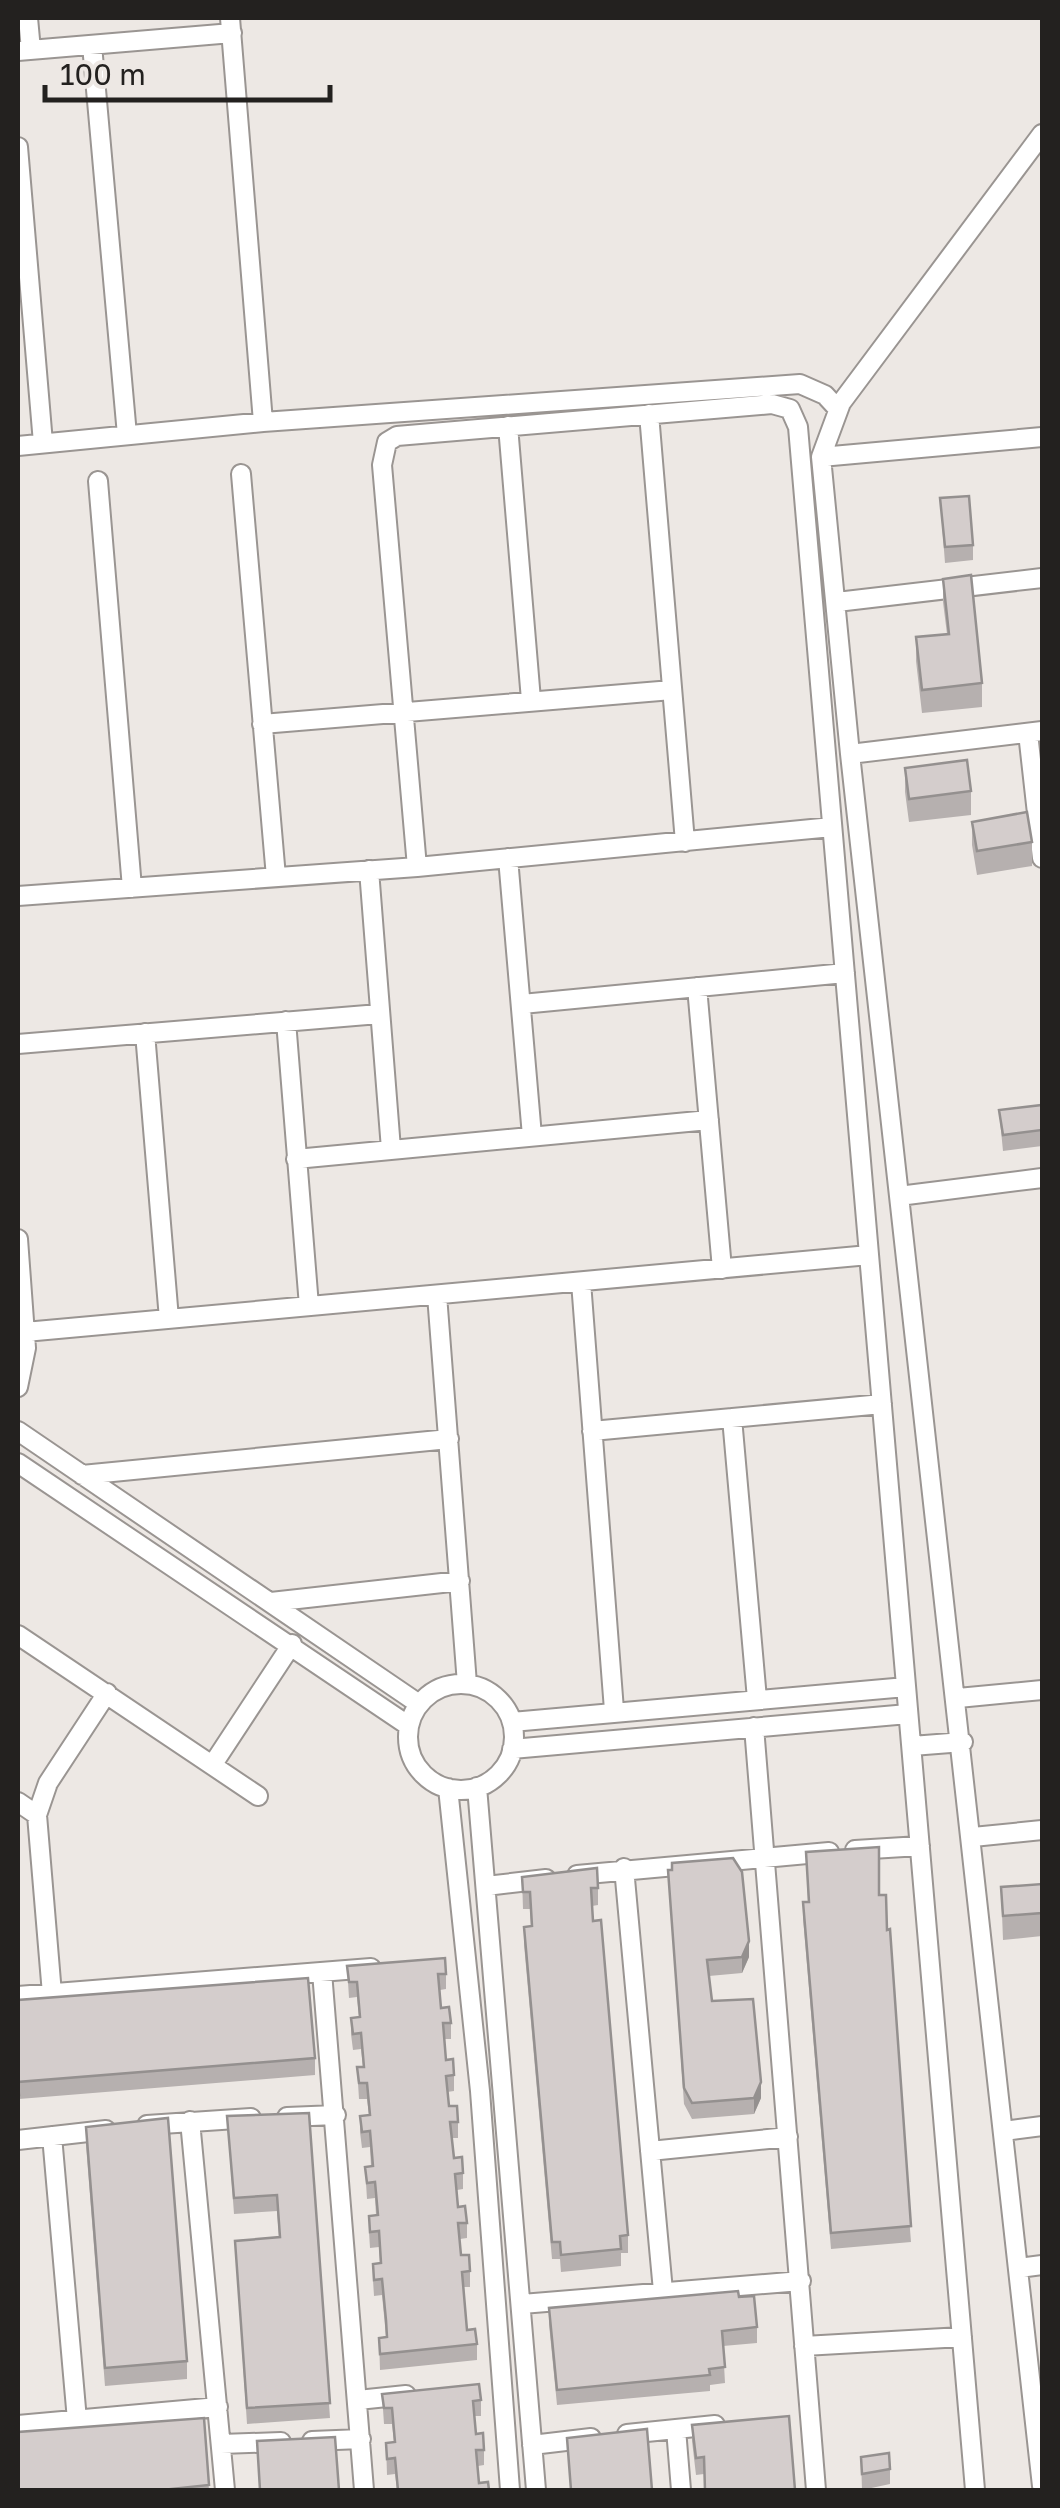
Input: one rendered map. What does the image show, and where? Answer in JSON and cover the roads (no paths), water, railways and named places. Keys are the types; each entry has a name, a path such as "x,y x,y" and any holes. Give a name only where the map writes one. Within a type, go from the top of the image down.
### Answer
{"street":[{"path":"28,18 24,51 231,26 263,422"},
{"path":"92,45 128,435"},
{"path":"1042,134 837,408 822,457 850,754 958,1698 1042,2486"},
{"path":"18,147 43,444"},
{"path":"18,446 263,422 800,384 825,395 837,408"},
{"path":"416,867 381,453 396,436 772,404 790,409 796,417 975,2490"},
{"path":"649,414 685,842"},
{"path":"508,426 531,700"},
{"path":"822,457 1042,437"},
{"path":"240,474 276,877"},
{"path":"98,480 132,888"},
{"path":"837,602 1042,578"},
{"path":"262,724 672,690"},
{"path":"850,754 1035,732 1042,858"},
{"path":"18,896 416,867 832,828"},
{"path":"508,858 532,1136"},
{"path":"369,870 392,1148"},
{"path":"522,1004 845,973"},
{"path":"697,987 722,1268"},
{"path":"18,1044 379,1014"},
{"path":"286,1021 309,1306"},
{"path":"145,1033 170,1318"},
{"path":"296,1159 709,1120"},
{"path":"899,1196 1042,1178"},
{"path":"18,1239 25,1332 25,1364 18,1387"},
{"path":"25,1332 869,1255"},
{"path":"581,1282 614,1710"},
{"path":"437,1294 466,1684"},
{"path":"592,1430 882,1404"},
{"path":"732,1418 757,1699"},
{"path":"18,1432 418,1704"},
{"path":"82,1475 449,1439"},
{"path":"18,1464 409,1726"},
{"path":"271,1602 460,1582"},
{"path":"18,1635 258,1796"},
{"path":"214,1764 292,1644"},
{"path":"466,1684 490,1692 512,1722 512,1750 496,1776 477,1787 448,1788 427,1778 413,1760 409,1726 418,1704 445,1686 466,1684"},
{"path":"512,1722 906,1687"},
{"path":"958,1698 1042,1690"},
{"path":"52,1994 37,1815 48,1782 107,1693"},
{"path":"512,1750 908,1714"},
{"path":"754,1727 800,2281 804,2346 800,2416 816,2490"},
{"path":"912,1746 962,1742"},
{"path":"477,1787 536,2490"},
{"path":"448,1788 458,1960 480,2091 492,2386 510,2490"},
{"path":"18,1802 37,1815"},
{"path":"973,1837 1042,1830"},
{"path":"486,1886 624,1868 920,1846"},
{"path":"624,1868 663,2291"},
{"path":"18,1996 394,1966"},
{"path":"322,1972 364,2490"},
{"path":"480,2091 502,2089"},
{"path":"18,2140 190,2120 336,2115"},
{"path":"190,2120 225,2490"},
{"path":"1004,2131 1042,2126"},
{"path":"52,2136 77,2420"},
{"path":"650,2151 788,2138"},
{"path":"1019,2268 1042,2265"},
{"path":"522,2304 800,2281"},
{"path":"804,2346 962,2337"},
{"path":"358,2400 430,2392"},
{"path":"18,2425 218,2407"},
{"path":"532,2445 733,2422"},
{"path":"676,2429 682,2490"},
{"path":"221,2444 361,2439"}]}
